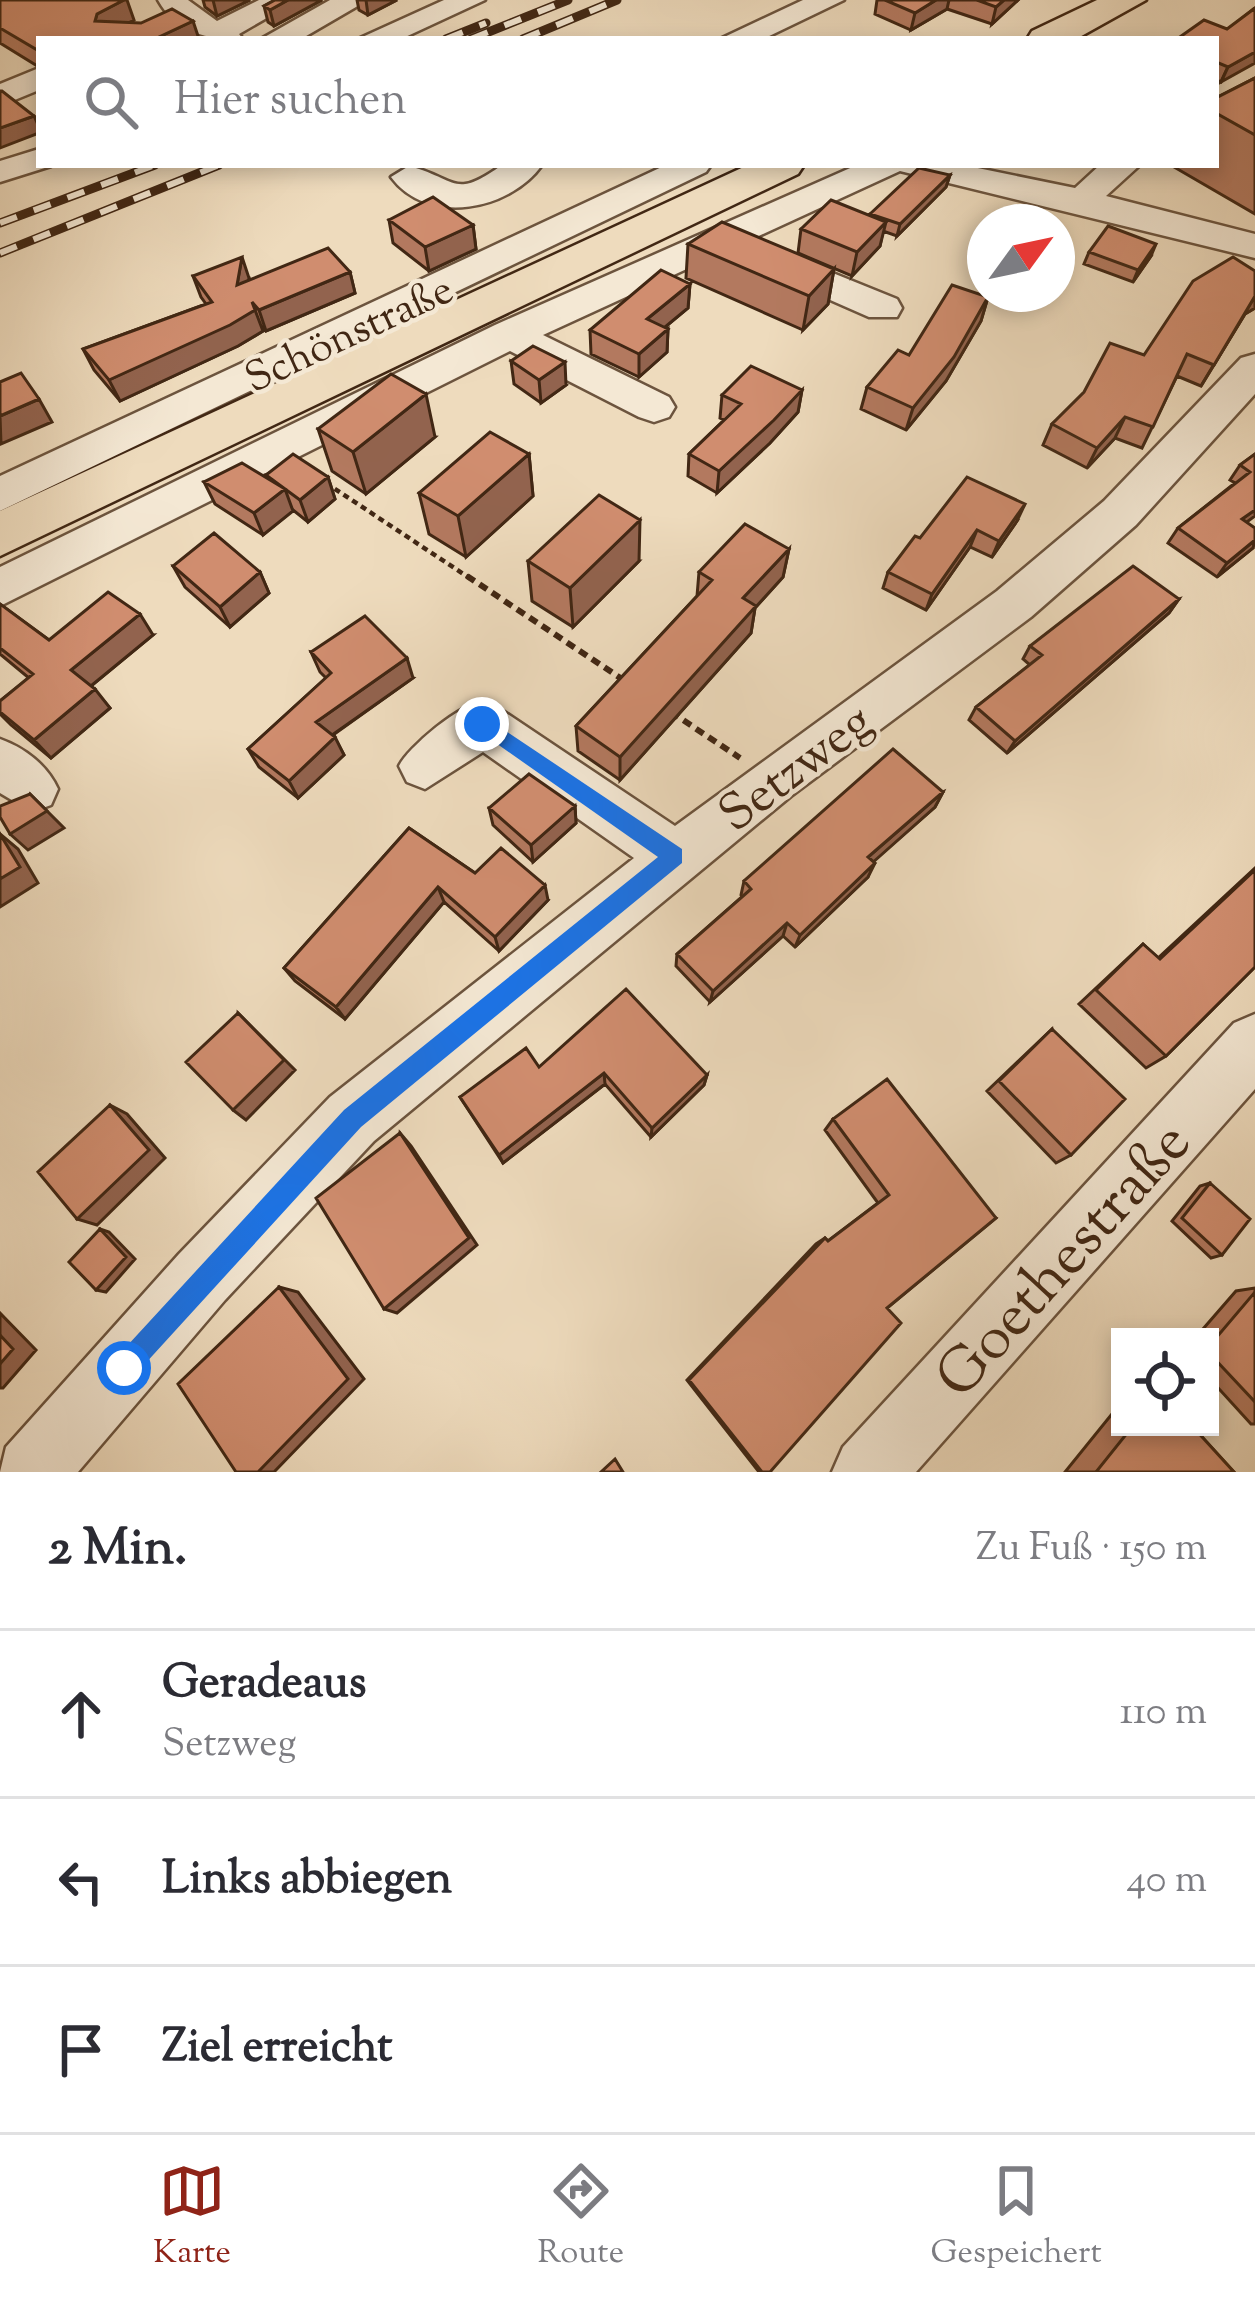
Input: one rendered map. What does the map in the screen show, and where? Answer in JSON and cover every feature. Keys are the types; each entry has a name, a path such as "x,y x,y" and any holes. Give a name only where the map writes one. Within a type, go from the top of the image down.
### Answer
{"main road":[{"path":"1052,36 1127,0"},
{"path":"0,535 774,169"}],"street":[{"path":"142,30 177,6 221,36 283,0"},
{"path":"283,36 353,0"},
{"path":"381,36 470,0"},
{"path":"743,36 829,0"},
{"path":"0,96 36,79"},
{"path":"0,172 36,159"},
{"name":"Schönstraße","path":"409,177 433,194 463,200 486,194 521,168"},
{"name":"Schönstraße","path":"0,495 688,168"},
{"path":"0,588 509,334 716,236 880,168"},
{"path":"928,168 1084,201 1255,246"},
{"path":"1084,201 1100,181 1120,168"},
{"path":"716,236 884,307"},
{"path":"509,334 654,407"},
{"name":"Setzweg","path":"31,1472 202,1277 352,1119 772,780 1014,604 1120,513 1255,368"},
{"path":"425,766 482,724 675,856"},
{"name":"Goethestraße","path":"868,1472 1255,1044"}],"path":[{"path":"274,448 633,687"},
{"path":"653,700 772,780"}],"building":[{"path":"0,0 124,0 97,14 95,21 141,23 172,9 193,21 161,36 36,36 36,49 0,28"},
{"path":"288,0 270,10 264,6"},
{"path":"885,0 936,0 915,13"},
{"path":"977,0 1004,0 996,7"},
{"path":"1255,8 1255,52 1228,67 1219,63 1219,36 1181,36 1204,20 1227,29"},
{"path":"1255,78 1255,135 1219,115 1219,96"},
{"path":"2,91 34,116 0,128"},
{"path":"919,168 950,175 900,224 870,214"},
{"path":"433,197 473,225 425,247 389,220"},
{"path":"831,200 886,222 857,252 801,229"},
{"path":"722,222 834,269 809,296 688,244"},
{"path":"1108,226 1156,244 1138,270 1089,252"},
{"path":"328,248 350,272 259,310 252,302 255,310 230,325 109,380 83,349 212,302 193,276 242,257 237,285"},
{"path":"1233,257 1255,271 1255,296 1214,365 1187,354 1153,427 1125,417 1097,448 1052,424 1084,392 1110,343 1144,355 1193,281"},
{"path":"661,270 690,284 647,319 668,329 639,354 590,330"},
{"path":"952,285 967,290 967,312 980,312 954,357 913,408 867,387 898,350 909,355"},
{"path":"533,346 565,362 539,380 511,361"},
{"path":"751,366 802,390 719,471 689,454 741,404 722,395"},
{"path":"21,373 39,399 0,416 0,382"},
{"path":"391,374 426,394 353,452 318,429"},
{"path":"490,432 529,454 458,516 419,493"},
{"path":"293,454 328,477 300,500 266,475"},
{"path":"1255,454 1255,510 1242,519 1255,528 1255,540 1227,563 1178,528 1250,472 1240,465"},
{"path":"242,463 285,489 254,513 204,482"},
{"path":"967,477 1025,504 999,541 977,530 932,594 888,572 915,536 920,538"},
{"path":"599,495 640,520 570,588 528,561"},
{"path":"745,524 789,549 743,598 756,606 620,757 576,726 712,580 699,572"},
{"path":"214,533 260,572 220,607 173,566"},
{"path":"1133,566 1179,599 1015,741 976,707 1042,655 1030,646"},
{"path":"108,592 140,614 71,670 95,689 34,740 0,712 0,701 33,674 0,648 0,604 49,640"},
{"path":"365,616 407,658 316,722 335,737 289,781 248,749 331,673 311,652"},
{"path":"893,749 943,792 868,857 875,863 800,935 787,923 713,991 677,954 751,889 744,881"},
{"path":"529,774 575,806 531,845 489,808"},
{"path":"30,794 47,811 10,834 0,817 0,806"},
{"path":"409,828 475,873 501,848 545,885 495,937 438,887 336,1007 284,968"},
{"path":"0,834 20,867 0,879"},
{"path":"1255,870 1255,967 1166,1056 1096,990 1143,944 1160,959"},
{"path":"626,989 707,1075 652,1128 604,1073 499,1155 460,1097 526,1048 539,1067"},
{"path":"238,1013 284,1060 233,1110 186,1062"},
{"path":"1052,1029 1125,1099 1071,1155 999,1081"},
{"path":"887,1079 996,1218 887,1308 901,1323 770,1472 762,1472 689,1380 825,1238 828,1241 889,1195 833,1119"},
{"path":"110,1105 149,1150 77,1219 38,1172"},
{"path":"400,1133 469,1238 384,1309 316,1198"},
{"path":"1210,1183 1250,1219 1222,1255 1182,1218"},
{"path":"100,1229 126,1257 96,1290 69,1262"},
{"path":"279,1287 348,1379 258,1472 236,1472 178,1384"},
{"path":"1255,1292 1255,1402 1219,1364 1219,1334"},
{"path":"0,1335 13,1349 0,1364"},
{"path":"1125,1436 1201,1436 1234,1472 1096,1472"},
{"path":"615,1459 623,1472 601,1472"}],"railway":[{"path":"478,36 568,0"},
{"path":"530,36 617,0"},
{"path":"454,36 486,23"},
{"path":"0,223 147,168"},
{"path":"0,253 212,168"}],"route":[{"path":"124,1368 202,1277 352,1119 675,856 482,724"}]}
